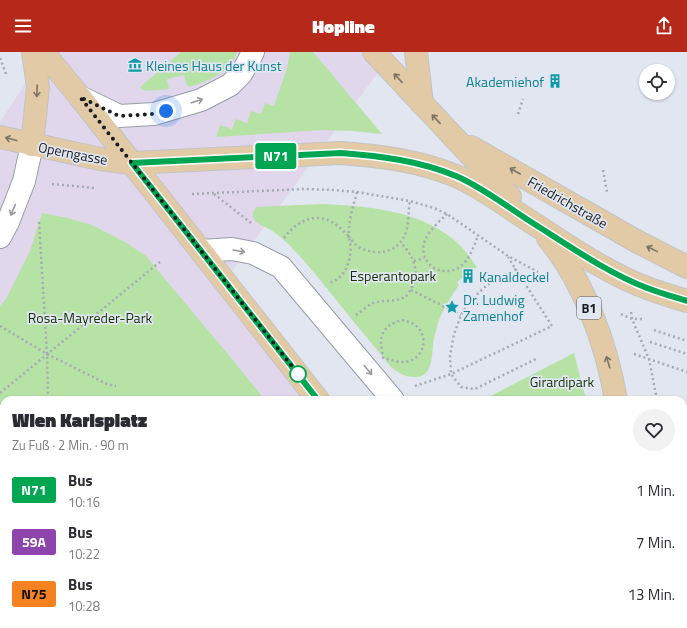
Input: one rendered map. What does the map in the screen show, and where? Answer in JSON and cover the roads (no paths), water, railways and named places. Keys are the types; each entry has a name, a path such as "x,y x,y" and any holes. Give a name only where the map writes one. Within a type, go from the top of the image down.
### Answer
{"main road":[{"path":"32,144 38,87 33,52"},
{"path":"43,52 315,396"},
{"name":"Friedrichstraße","path":"374,52 538,227 560,253 574,275 585,297 602,343 617,396"},
{"path":"416,52 422,104"},
{"name":"Friedrichstraße","path":"451,135 638,242 687,267"},
{"name":"Operngasse","path":"0,137 100,159 132,163 341,153 396,159 434,168 481,188 538,227 624,278 646,288 687,301"}],"street":[{"path":"80,97 119,116 154,114 201,100 230,85 241,74 253,52"},
{"path":"0,237 8,222 24,181 32,144"},
{"path":"200,251 232,249 253,253 281,268 390,396"}],"place":[{"name":"Kleines Haus der Kunst","path":"135,65"},
{"name":"Akademiehof","path":"555,81"},
{"name":"Kanaldeckel","path":"468,276"},
{"name":"Dr. Ludwig Zamenhof","path":"452,307"}],"park label":[{"name":"Esperantopark","path":"393,275"},
{"name":"Rosa-Mayreder-Park","path":"90,317"},
{"name":"Girardipark","path":"562,381"}]}
